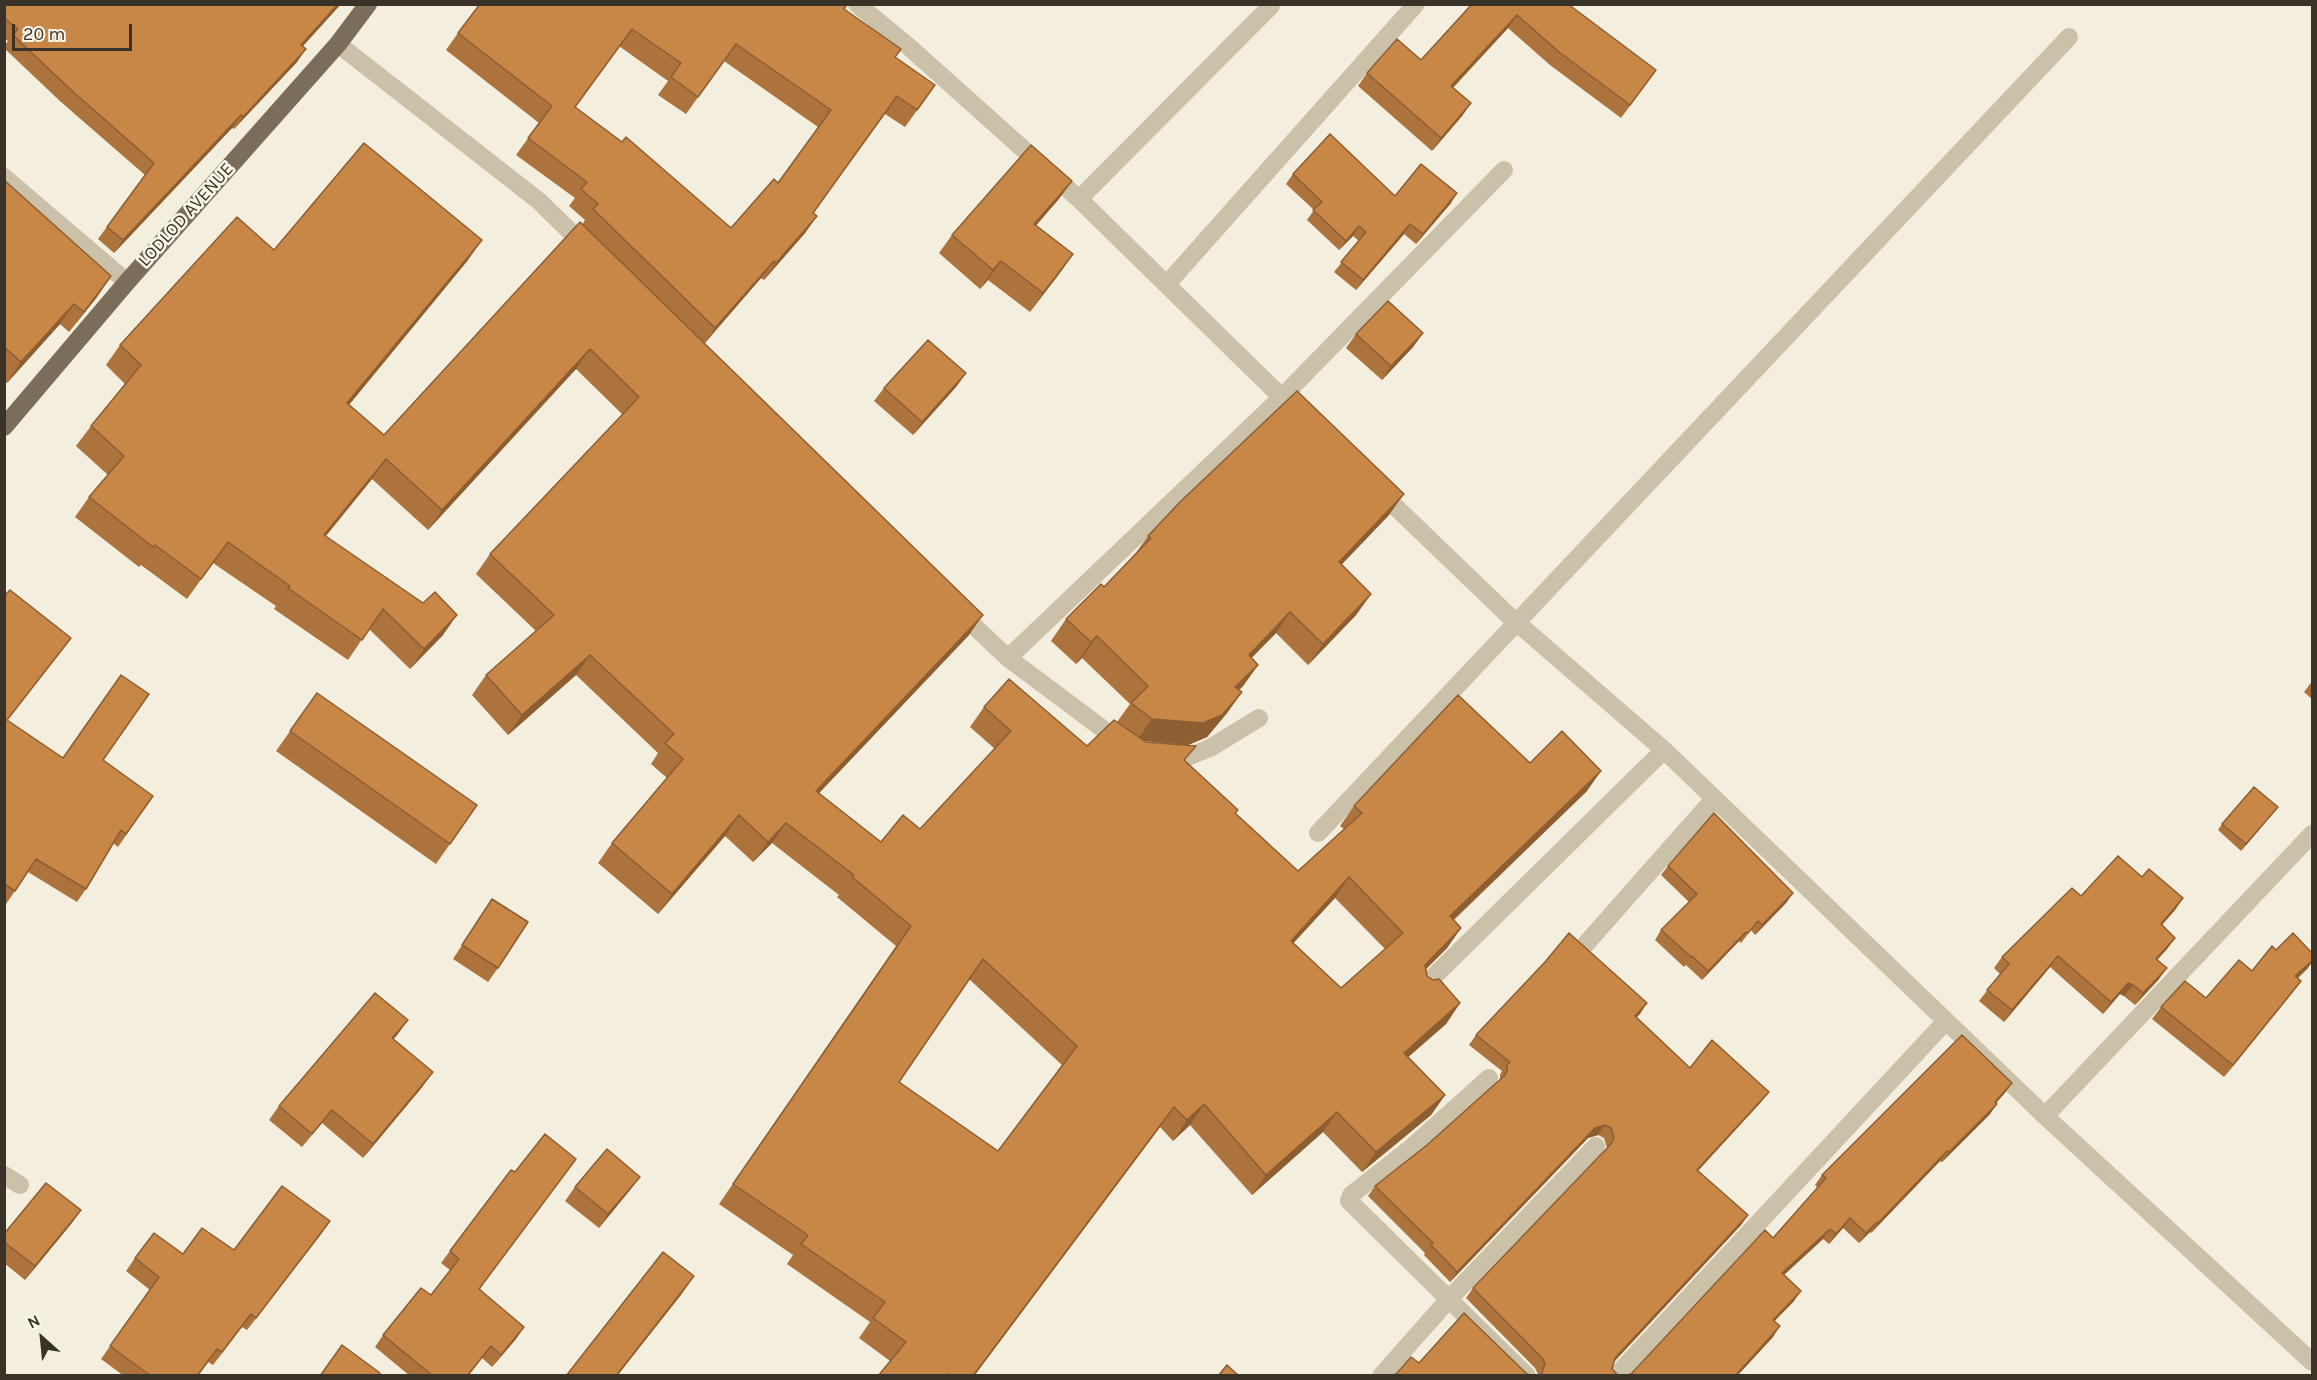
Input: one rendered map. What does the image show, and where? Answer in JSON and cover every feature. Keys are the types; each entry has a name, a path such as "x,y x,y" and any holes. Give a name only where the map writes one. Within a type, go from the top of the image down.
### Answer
{"main road":[{"name":"LODLOD AVENUE","path":"4,427 127,282 338,44 368,4"}],"street":[{"path":"857,4 908,46 1079,199 1315,429"},
{"path":"1167,284 1416,4"},
{"path":"1079,199 1271,6"},
{"path":"1318,833 2069,37"},
{"path":"338,44 539,201 598,259"},
{"path":"1008,658 1282,397 1504,170"},
{"path":"4,177 127,282"},
{"path":"1365,477 1517,623 1664,750 1713,800 2045,1116 2313,1362"},
{"path":"941,594 1008,658 1133,751 1190,756 1210,748 1259,718"},
{"path":"1421,989 1664,750"},
{"path":"1584,946 1713,800"},
{"path":"2045,1116 2313,834"},
{"path":"1616,1376 1946,1021"},
{"path":"1489,1078 1412,1147 1351,1195 1349,1201 1527,1376"},
{"path":"1381,1376 1450,1298 1596,1146"}],"building":[{"path":"4,4 338,4 301,45 306,49 123,240 107,227 154,163 13,35 18,29 4,18"},
{"path":"480,4 847,4 844,9 901,49 895,57 935,85 917,110 897,96 813,213 817,216 715,328 593,209 598,204 581,189 587,182 528,138 552,106 458,33","holes":["632,29 681,63 671,77 698,97 736,44 831,110 778,183 774,179 731,228 626,137 622,142 575,107"]},
{"path":"1472,4 1568,4 1656,70 1630,105 1559,52 1517,15 1451,86 1471,103 1441,138 1367,73 1397,39 1421,60"},
{"path":"1330,134 1395,196 1421,164 1457,193 1423,234 1410,224 1363,280 1341,262 1366,232 1359,226 1346,241 1313,210 1322,202 1293,174"},
{"path":"364,143 482,240 347,403 384,435 580,222 983,615 816,791 881,842 903,815 920,829 1011,731 984,707 1009,679 1087,746 1114,720 1146,742 1196,746 1184,760 1238,810 1235,813 1298,871 1362,813 1354,806 1458,695 1530,763 1562,731 1601,771 1450,916 1461,928 1425,965 1427,976 1433,980 1439,979 1460,1003 1404,1053 1445,1095 1376,1152 1337,1112 1266,1175 1204,1104 1187,1120 1174,1107 973,1376 951,1376 949,1374 947,1376 878,1376 906,1342 873,1318 885,1302 801,1244 808,1235 733,1184 911,926 852,877 854,875 786,823 768,842 739,815 672,894 612,843 683,759 665,743 674,734 590,655 522,715 486,675 554,615 490,554 639,397 590,349 442,510 386,459 324,535 423,603 435,592 457,615 424,649 383,609 362,640 228,542 201,579 155,545 153,547 89,497 124,456 91,426 141,365 120,345 237,217 274,250","holes":["1349,877 1403,933 1341,988 1291,941","983,959 1077,1046 998,1151 899,1082"]},
{"path":"1031,145 1072,181 1034,224 1073,254 1043,293 1001,261 993,270 952,235"},
{"path":"4,180 111,276 84,312 74,304 21,362 4,347"},
{"path":"1388,301 1423,333 1391,366 1356,334"},
{"path":"928,340 966,373 922,422 884,388"},
{"path":"1297,391 1404,494 1339,562 1371,594 1323,644 1290,612 1249,655 1258,665 1235,687 1242,692 1222,715 1203,723 1152,719 1131,703 1148,686 1097,636 1091,642 1066,619 1101,584 1104,587 1151,538 1148,536 1180,502"},
{"path":"10,590 71,638 7,720 63,758 121,675 149,694 103,760 153,796 126,834 121,830 86,889 36,859 15,891 4,884 4,596"},
{"path":"317,693 477,805 450,844 290,731"},
{"path":"2254,787 2278,807 2246,844 2222,824"},
{"path":"1714,813 1793,893 1762,925 1758,921 1748,933 1746,932 1708,971 1661,930 1697,894 1668,866"},
{"path":"2118,856 2142,877 2149,869 2183,898 2161,924 2175,938 2156,959 2167,968 2143,993 2128,983 2111,1002 2058,956 2012,1010 1987,990 2009,964 2002,957 2072,888 2081,896"},
{"path":"492,899 528,922 498,968 462,945"},
{"path":"1569,933 1647,1003 1635,1016 1690,1068 1712,1040 1769,1092 1697,1170 1748,1215 1615,1358 1612,1369 1619,1376 1539,1376 1545,1363 1542,1358 1473,1288 1611,1144 1614,1138 1611,1128 1605,1125 1595,1128 1457,1272 1431,1245 1433,1243 1375,1186 1427,1145 1504,1076 1510,1062 1476,1035 1545,962"},
{"path":"2293,933 2313,954 2313,960 2295,976 2301,981 2233,1065 2161,1007 2185,981 2206,998 2239,960 2252,971 2272,946 2276,950"},
{"path":"375,993 408,1020 392,1038 433,1072 373,1144 332,1110 312,1134 279,1106"},
{"path":"1962,1035 2012,1083 1995,1102 1997,1104 1866,1233 1850,1218 1836,1234 1830,1229 1782,1273 1801,1291 1773,1320 1780,1326 1735,1376 1624,1376 1631,1374 1765,1230 1773,1238 1826,1178 1822,1175"},
{"path":"545,1134 576,1159 479,1289 524,1327 501,1355 491,1346 467,1376 433,1376 383,1335 421,1288 431,1295 459,1259 450,1251 511,1170 515,1172"},
{"path":"607,1149 640,1177 608,1214 575,1187"},
{"path":"46,1183 81,1210 35,1266 4,1242 4,1234"},
{"path":"282,1186 330,1221 256,1318 251,1314 222,1352 217,1349 197,1376 151,1376 110,1346 159,1277 135,1258 154,1233 183,1254 202,1228 234,1250"},
{"path":"663,1252 694,1276 616,1376 566,1376"},
{"path":"1464,1313 1527,1374 1532,1376 1389,1376 1396,1374 1411,1357 1419,1363"},
{"path":"342,1345 380,1373 378,1376 320,1376"},
{"path":"1227,1365 1239,1376 1218,1376"}]}
